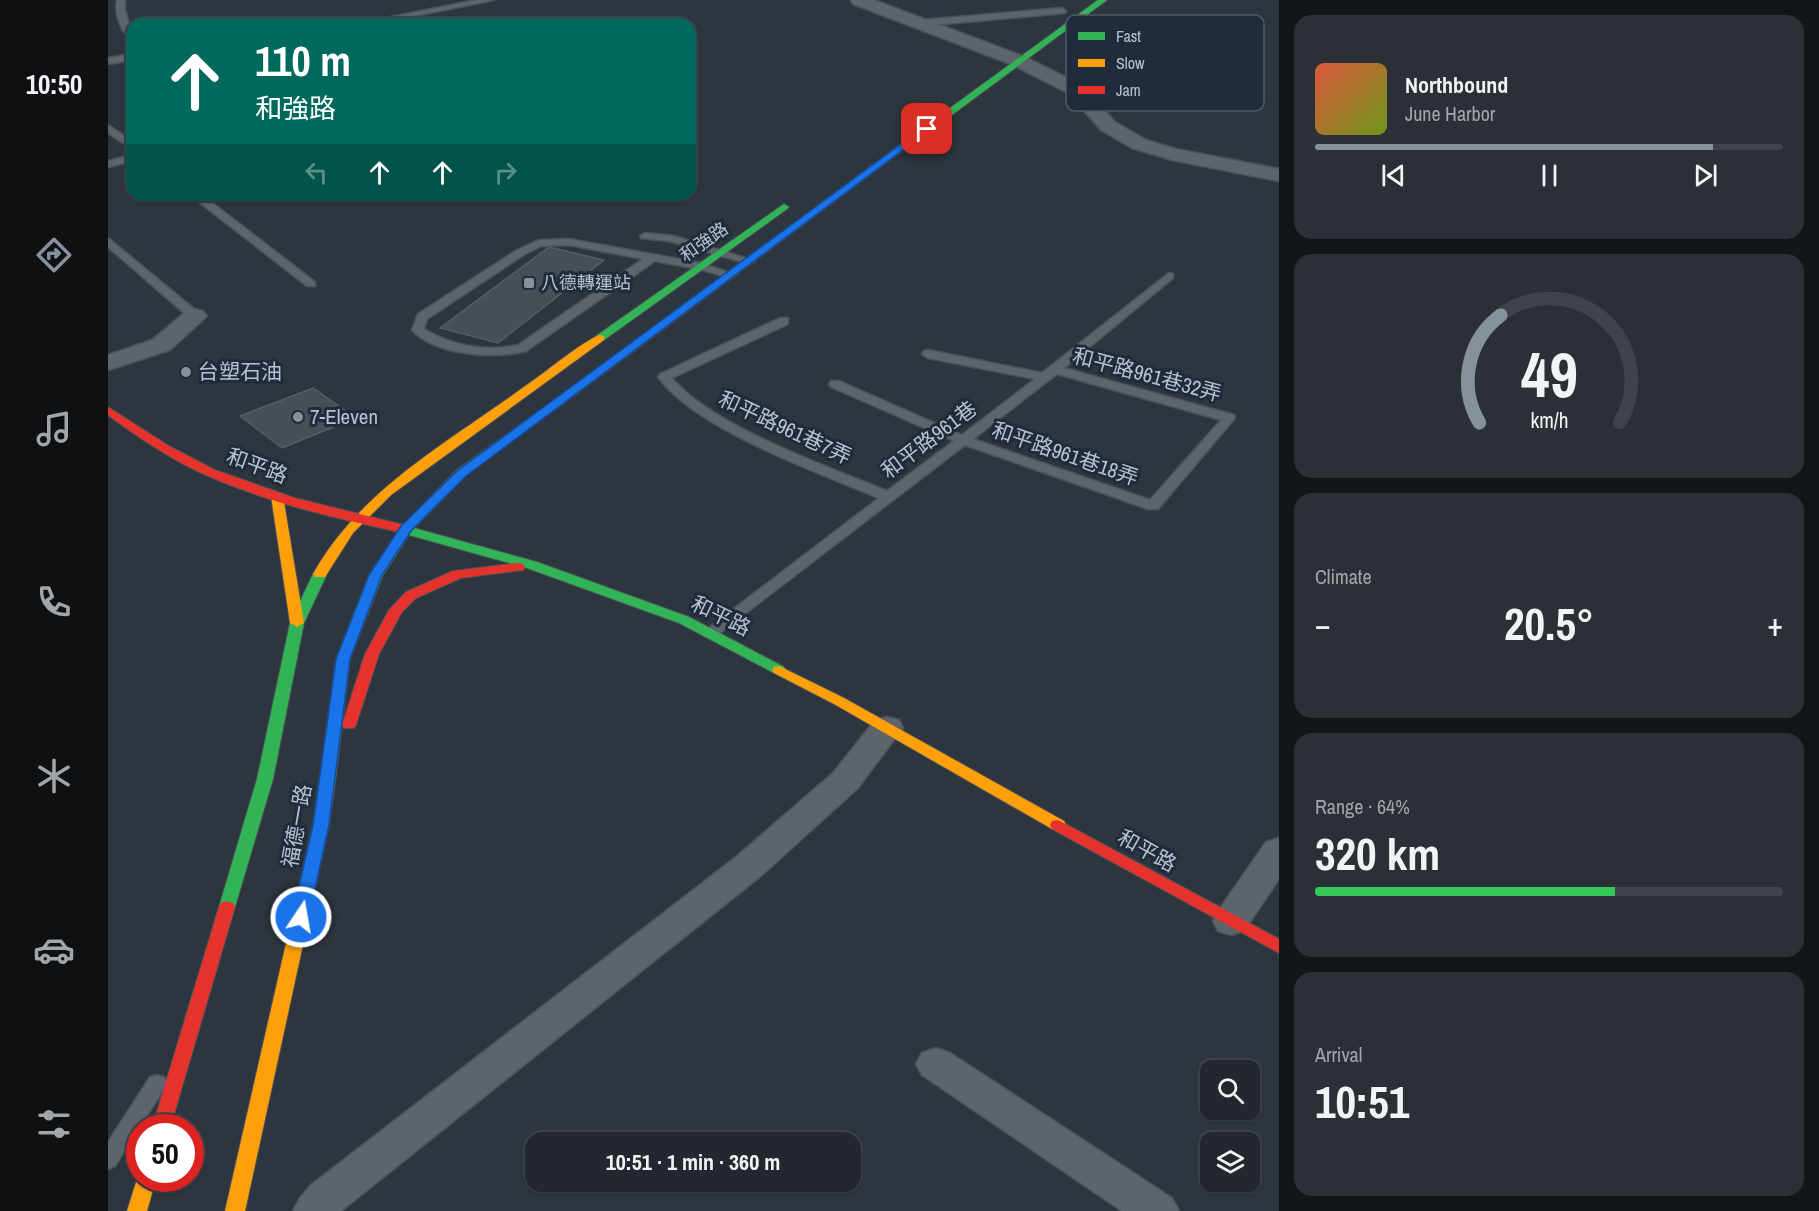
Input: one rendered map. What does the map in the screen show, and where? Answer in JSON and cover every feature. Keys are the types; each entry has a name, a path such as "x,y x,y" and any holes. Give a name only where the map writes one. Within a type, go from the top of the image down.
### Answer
{"street":[{"path":"859,0 1006,56 1066,85"},
{"name":"和強路","path":"1077,15 1103,0"},
{"path":"1035,29 1066,8"},
{"name":"和強路","path":"406,529 461,473 749,261 1006,56 1066,21"},
{"path":"1095,111 1108,126 1139,144 1172,154 1279,175"},
{"name":"和強路","path":"356,519 427,462 797,198"},
{"path":"108,363 161,345 195,316"},
{"name":"和平路","path":"108,410 155,443 225,479 356,519 406,529 532,565 684,620 887,728 1279,948"},
{"path":"277,496 297,624"},
{"name":"福德一路","path":"165,1114 265,779 297,624 330,551 356,519"},
{"name":"福德一路","path":"235,1211 321,825 343,659 376,575 406,529"},
{"path":"321,825 351,718 372,654 396,610 411,595 458,574 532,565"},
{"path":"315,1211 326,1198 749,866 845,781 887,728"},
{"path":"1231,921 1279,851"},
{"path":"936,1064 1156,1211"},
{"path":"137,1211 142,1192"}],"lane":[{"path":"121,0 119,12 126,26"},
{"path":"392,18 490,0"},
{"path":"921,23 1066,8"},
{"path":"119,59 126,50"},
{"path":"108,61 126,58"},
{"path":"108,128 126,142"},
{"path":"108,164 126,160"},
{"path":"203,201 311,284"},
{"path":"645,236 670,238 749,261"},
{"path":"620,251 618,248 626,239"},
{"path":"108,241 195,316"},
{"path":"653,257 522,348 502,352 476,352 426,336 418,330 422,317 539,243 563,242 620,251 653,257 701,266 730,275"},
{"name":"和平路961巷","path":"711,633 1049,373 1169,276"},
{"name":"和平路961巷7弄","path":"784,321 664,377 669,387 714,419 888,497"},
{"name":"和平路961巷32弄","path":"928,354 1049,373 1229,418 1153,507"},
{"name":"和平路961巷18弄","path":"835,384 963,440 1153,507"},
{"path":"108,1160 190,1033"}],"building":[{"path":"549,247 604,260 498,343 440,328"},
{"name":"7-Eleven","path":"313,388 356,418 282,448 240,416"}],"traffic: fast":[{"path":"1083,15 1103,0"},
{"path":"923,132 1066,27"},
{"path":"600,338 784,207"},
{"path":"327,783 343,659 376,575 406,529 461,473 626,352"},
{"path":"399,528 532,565 684,620 779,670"},
{"path":"227,907 265,779 297,623 320,574"}],"traffic: slow":[{"path":"320,574 348,530 387,492 600,338"},
{"path":"277,496 297,623"},
{"path":"779,670 839,701 1058,825"},
{"path":"235,1211 321,825 327,783"},
{"path":"137,1211 142,1192"}],"traffic: jam":[{"path":"626,352 923,132"},
{"path":"108,410 165,449 211,473 290,501 399,528"},
{"path":"349,725 372,654 396,610 411,595 458,574 518,567"},
{"path":"1058,825 1279,947"},
{"path":"165,1114 227,907"}],"place":[{"name":"八德轉運站","path":"529,283"},
{"name":"台塑石油","path":"186,372"},
{"name":"7-Eleven","path":"298,417"}],"route":[{"path":"301,917 321,825 343,659 376,575 406,529 461,473 927,129"}]}
